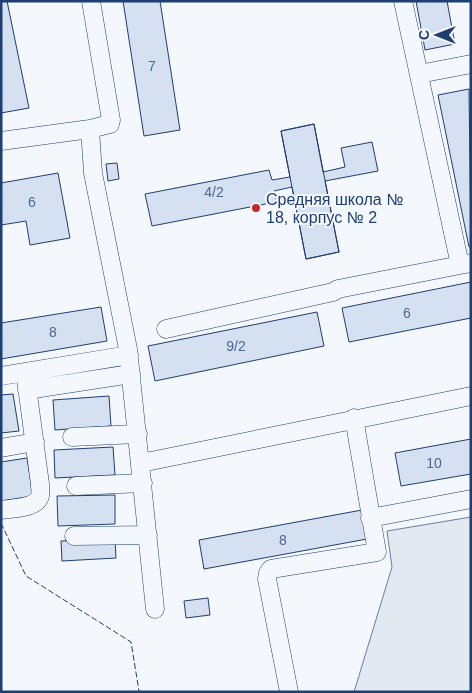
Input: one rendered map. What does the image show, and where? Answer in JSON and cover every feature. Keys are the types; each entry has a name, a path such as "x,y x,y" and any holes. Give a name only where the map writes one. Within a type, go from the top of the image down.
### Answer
{"street":[{"path":"1,142 90,129 110,124 111,120 92,1"},
{"path":"166,329 333,292 338,289 466,264 403,1"},
{"path":"419,74 471,64"},
{"path":"90,129 93,173 129,355 155,609"},
{"path":"1,376 129,355"},
{"path":"1,510 30,505 36,502 40,496 35,442 25,372"},
{"path":"27,390 131,374"},
{"path":"141,463 354,418 471,396"},
{"path":"289,692 266,579 268,573 271,569 377,552 354,418"},
{"path":"72,437 138,434"},
{"path":"1,448 35,442"},
{"path":"76,486 143,483"},
{"path":"370,518 471,499"},
{"path":"74,536 148,535"}],"shaded area":[{"path":"471,517 471,692 354,692 392,567 387,531"}],"building":[{"path":"1,1 7,1 29,108 1,113"},
{"path":"123,1 160,1 180,130 144,136"},
{"path":"416,1 447,1 455,44 425,50"},
{"path":"469,89 471,247 469,247 438,95"},
{"path":"314,124 323,172 345,167 341,148 372,142 378,171 325,181 339,252 306,259 292,187 274,191 276,202 152,226 145,194 269,170 272,180 290,177 281,131"},
{"path":"314,124 339,252 306,259 281,131"},
{"path":"117,163 119,179 108,181 106,164"},
{"path":"58,173 70,238 30,245 26,221 1,225 1,183"},
{"path":"471,282 471,318 349,342 342,308"},
{"path":"101,307 107,341 1,359 1,323"},
{"path":"317,312 324,346 155,381 148,346"},
{"path":"13,394 19,431 1,433 1,395"},
{"path":"109,396 111,426 55,430 53,400"},
{"path":"471,439 471,474 401,486 395,453"},
{"path":"113,447 115,475 55,478 54,450"},
{"path":"27,458 33,496 1,501 1,462"},
{"path":"115,495 115,524 58,526 57,496"},
{"path":"362,510 367,539 204,569 199,540"},
{"path":"115,539 116,558 62,561 61,541"},
{"path":"208,598 210,615 186,618 184,601"}],"fence":[{"path":"1,523 26,576 131,642 139,691 137,692"}],"place":[{"name":"Средняя школа № 18, корпус № 2","path":"256,208"}]}
